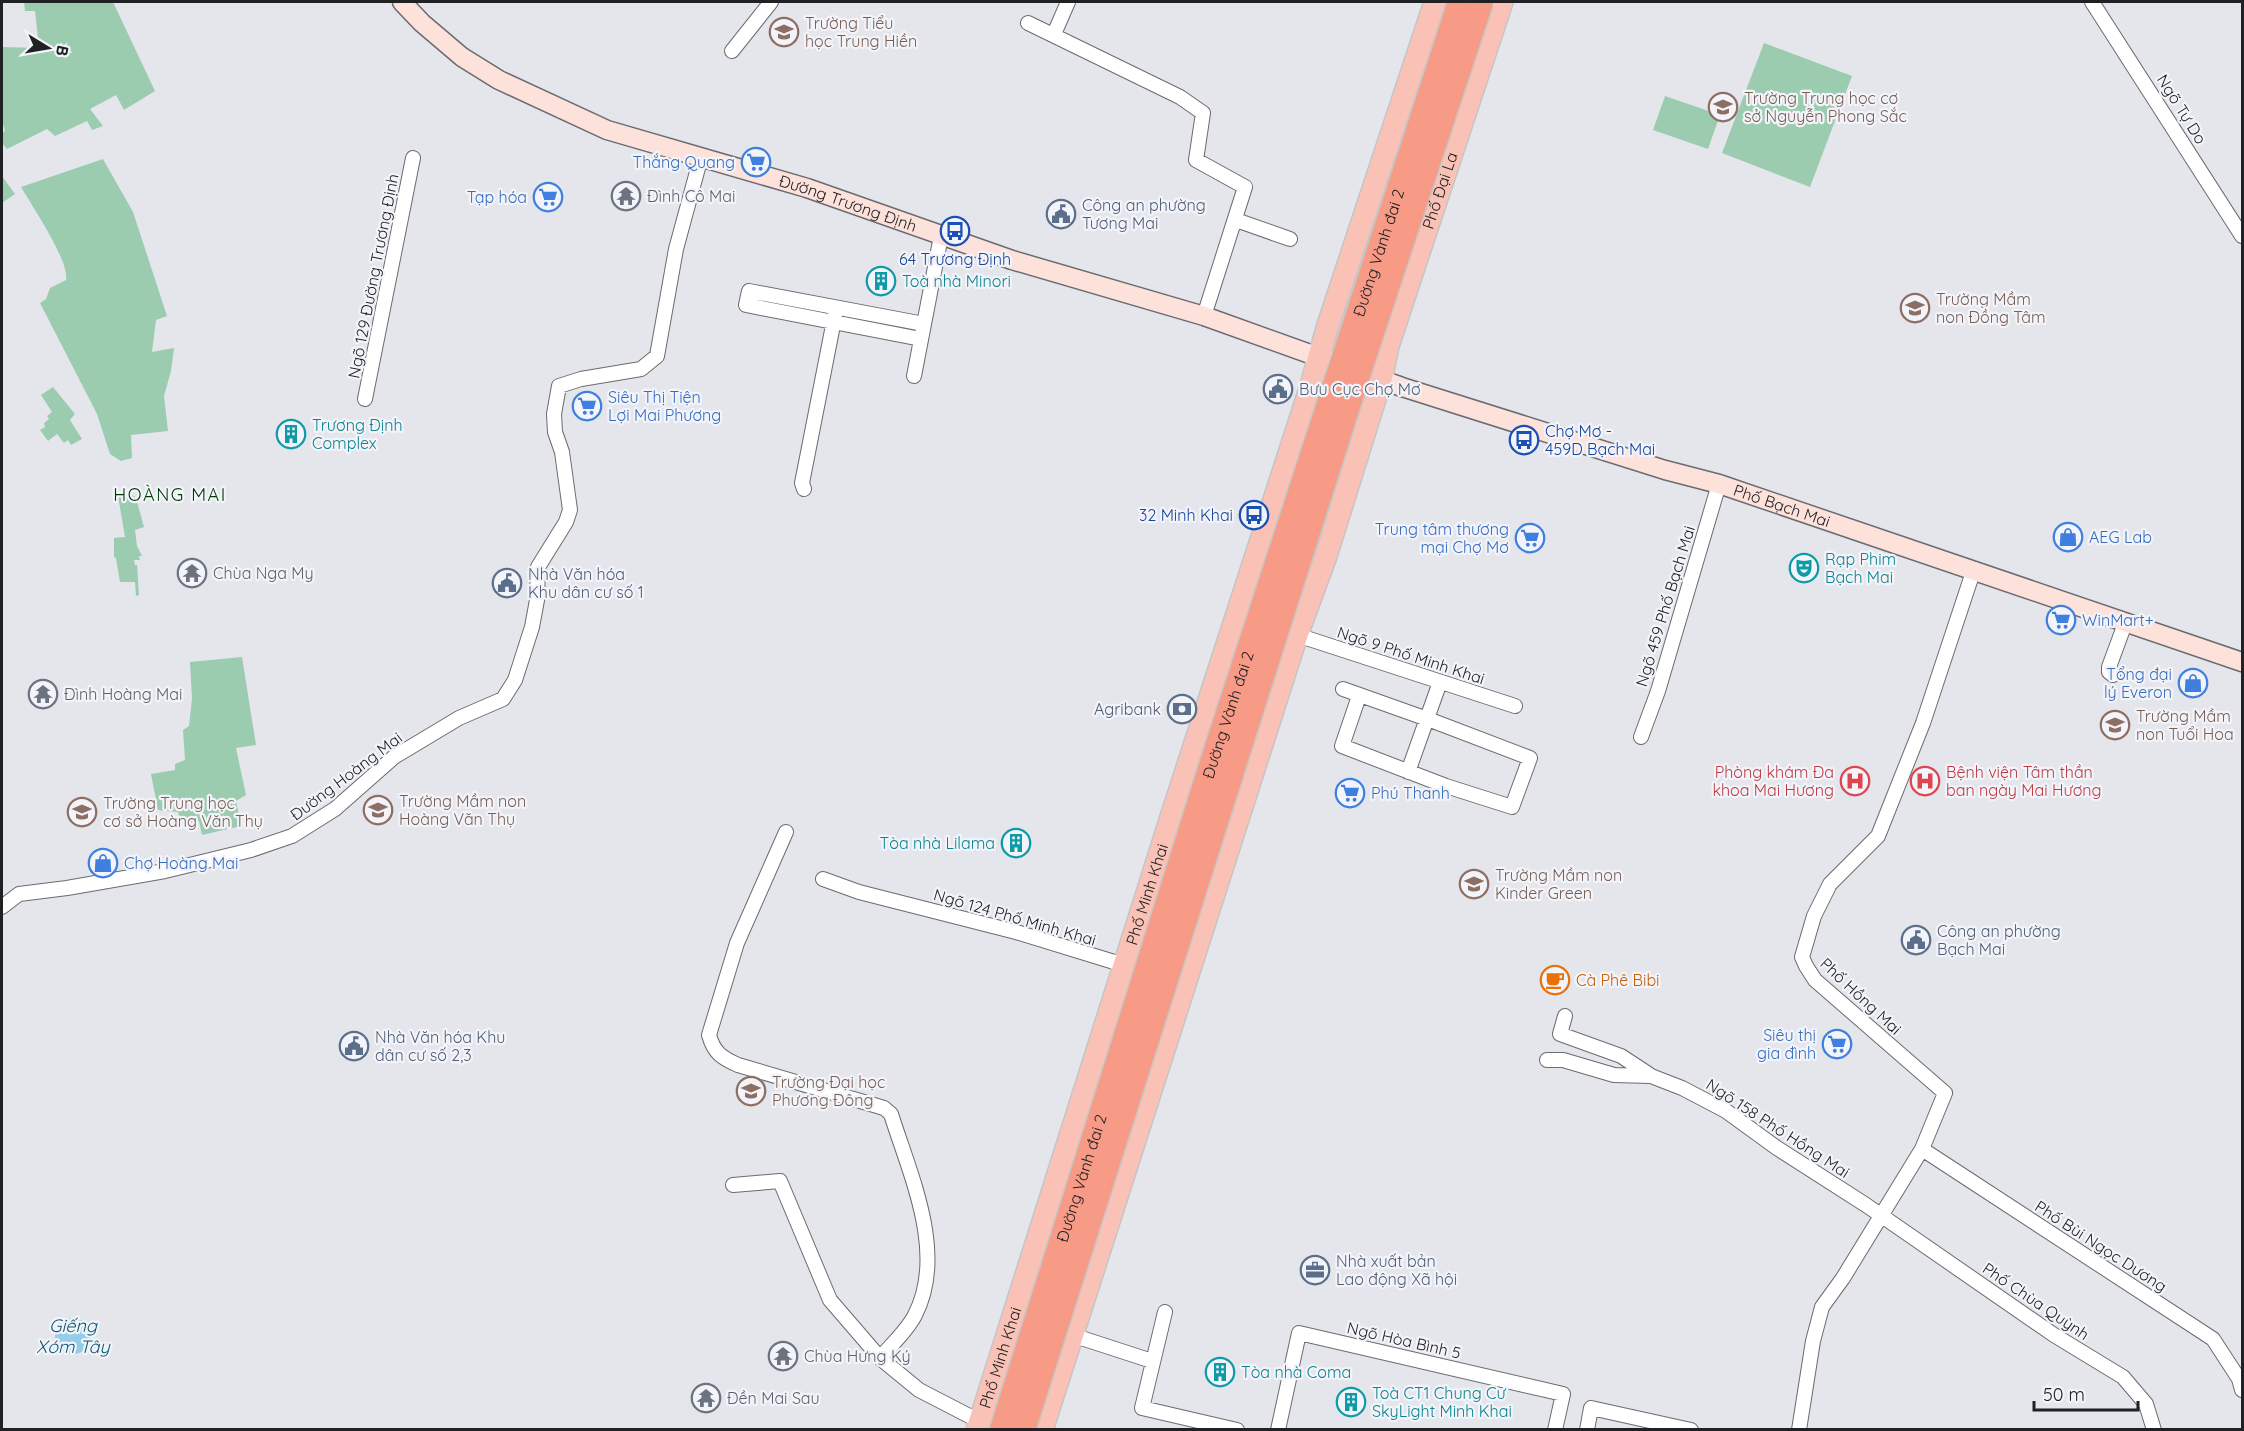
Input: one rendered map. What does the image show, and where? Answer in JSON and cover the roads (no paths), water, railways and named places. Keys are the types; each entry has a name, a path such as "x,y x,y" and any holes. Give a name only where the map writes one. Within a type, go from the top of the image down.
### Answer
{"highway":[{"name":"Đường Vành đai 2","path":"1002,1430 1215,755 1460,2"},
{"name":"Đường Vành đai 2","path":"1023,1430 1339,432 1481,2"}],"main road":[{"name":"Đường Trương Định","path":"402,2 422,23 462,57 499,80 607,130 807,188 1012,260 1204,316 1319,357"},
{"path":"1319,357 1435,2"},
{"name":"Phố Đại La","path":"1381,380 1388,346 1502,2"},
{"path":"1370,198 1431,215"},
{"name":"Phố Bạch Mai","path":"1319,357 1381,380 1665,470 1719,484 2242,662"},
{"name":"Phố Minh Khai","path":"978,1425 1319,357"},
{"path":"1042,1430 1381,380"},
{"path":"1065,1155 1071,1170 1078,1178 1088,1183 1111,1184 1124,1172"},
{"path":"1032,1256 1050,1244 1073,1244 1086,1255 1092,1274"}],"street":[{"path":"732,51 771,2"},
{"path":"1053,34 1068,2"},
{"name":"Ngõ Tự Do","path":"2092,2 2242,236"},
{"path":"1028,23 1180,97 1203,113 1196,160 1245,187 1204,316"},
{"name":"Đường Hoàng Mai","path":"2,907 19,894 165,871 251,850 292,836 335,809 394,757 459,718 503,699 515,680 532,627 537,600 538,567 566,522 570,510 562,452 555,432 554,414 558,386 581,379 640,369 657,356 676,249 701,157"},
{"name":"Ngõ 129 Đường Trương Định","path":"365,399 413,158"},
{"path":"1236,220 1290,238"},
{"path":"914,376 941,236"},
{"path":"921,339 746,305 749,291 924,324"},
{"path":"804,489 802,483 836,307"},
{"name":"Ngõ 459 Phố Bạch Mai","path":"1641,737 1664,670 1719,484"},
{"name":"Phố Hồng Mai","path":"1798,1430 1813,1341 1822,1307 1843,1278 1922,1149 1946,1093 1815,980 1802,957 1814,916 1830,884 1878,836 1923,723 1974,569"},
{"path":"2113,675 2109,672 2109,667 2126,621"},
{"name":"Ngõ 9 Phố Minh Khai","path":"1297,635 1515,706"},
{"path":"1408,772 1440,682"},
{"path":"1343,689 1530,758 1512,807 1408,772 1342,746 1359,696"},
{"path":"786,832 737,943 709,1035 713,1049 722,1058 738,1065 884,1108 891,1114 923,1220 928,1250 928,1270 924,1293 914,1317 880,1358"},
{"name":"Ngõ 124 Phố Minh Khai","path":"823,879 859,892 1016,932 1124,965"},
{"path":"1565,1016 1560,1034 1621,1056 1651,1076"},
{"name":"Ngõ 158 Phố Hồng Mai","path":"1547,1060 1563,1060 1614,1075 1651,1076 1682,1088 1726,1111 1777,1148 1881,1215"},
{"name":"Phố Bùi Ngọc Dương","path":"1922,1149 2213,1339 2239,1379 2242,1390"},
{"path":"733,1185 780,1181 830,1300 880,1358 919,1390 978,1425"},
{"name":"Phố Chùa Quỳnh","path":"1881,1215 2054,1335 2123,1377 2146,1404 2154,1430"},
{"path":"1165,1312 1142,1408 1237,1430"},
{"name":"Ngõ Hòa Bình 5","path":"1278,1430 1299,1333 1563,1394 1555,1430"},
{"path":"1072,1335 1152,1361"},
{"path":"1587,1430 1592,1408 1631,1423 1686,1429"}],"water":[{"name":"Giếng Xóm Tây","path":"73,1318 86,1323 91,1336 86,1349 73,1354 60,1349 55,1336 60,1323"}],"place":[{"name":"Trường Tiểu học Trung Hiền","path":"784,32"},
{"name":"Trường Trung học cơ sở Nguyễn Phong Sắc","path":"1723,107"},
{"name":"Thắng Quang","path":"756,162"},
{"name":"Đình Cô Mai","path":"626,196"},
{"name":"Tạp hóa","path":"548,197"},
{"name":"Công an phường Tương Mai","path":"1061,214"},
{"name":"64 Trương Định","path":"955,231"},
{"name":"Toà nhà Minori","path":"881,281"},
{"name":"Trường Mầm non Đồng Tâm","path":"1915,308"},
{"name":"Bưu Cục Chợ Mơ","path":"1278,389"},
{"name":"Siêu Thị Tiện Lợi Mai Phương","path":"587,406"},
{"name":"Trương Định Complex","path":"291,434"},
{"name":"Chợ Mơ - 459D Bạch Mai","path":"1524,440"},
{"name":"32 Minh Khai","path":"1254,515"},
{"name":"AEG Lab","path":"2068,537"},
{"name":"Trung tâm thương mại Chợ Mơ","path":"1530,538"},
{"name":"Rạp Phim Bạch Mai","path":"1804,568"},
{"name":"Chùa Nga My","path":"192,573"},
{"name":"Nhà Văn hóa Khu dân cư số 1","path":"507,583"},
{"name":"WinMart+","path":"2061,620"},
{"name":"Tổng đại lý Everon","path":"2193,683"},
{"name":"Đình Hoàng Mai","path":"43,694"},
{"name":"Agribank","path":"1182,709"},
{"name":"Trường Mầm non Tuổi Hoa","path":"2115,725"},
{"name":"Phòng khám Đa khoa Mai Hương","path":"1855,781"},
{"name":"Bệnh viện Tâm thần ban ngày Mai Hương","path":"1925,781"},
{"name":"Phú Thanh","path":"1350,793"},
{"name":"Trường Mầm non Hoàng Văn Thụ","path":"378,810"},
{"name":"Trường Trung học cơ sở Hoàng Văn Thụ","path":"82,812"},
{"name":"Tòa nhà Lilama","path":"1016,843"},
{"name":"Chợ Hoàng Mai","path":"103,863"},
{"name":"Trường Mầm non Kinder Green","path":"1474,884"},
{"name":"Công an phường Bạch Mai","path":"1916,940"},
{"name":"Cà Phê Bibi","path":"1555,980"},
{"name":"Siêu thị gia đình","path":"1837,1044"},
{"name":"Nhà Văn hóa Khu dân cư số 2,3","path":"354,1046"},
{"name":"Trường Đại học Phương Đông","path":"751,1091"},
{"name":"Nhà xuất bản Lao động Xã hội","path":"1315,1270"},
{"name":"Chùa Hưng Ký","path":"783,1356"},
{"name":"Tòa nhà Coma","path":"1220,1372"},
{"name":"Đền Mai Sau","path":"706,1398"},
{"name":"Toà CT1 Chung Cư SkyLight Minh Khai","path":"1351,1402"}],"district":[{"name":"HOÀNG MAI","path":"170,495"}]}
